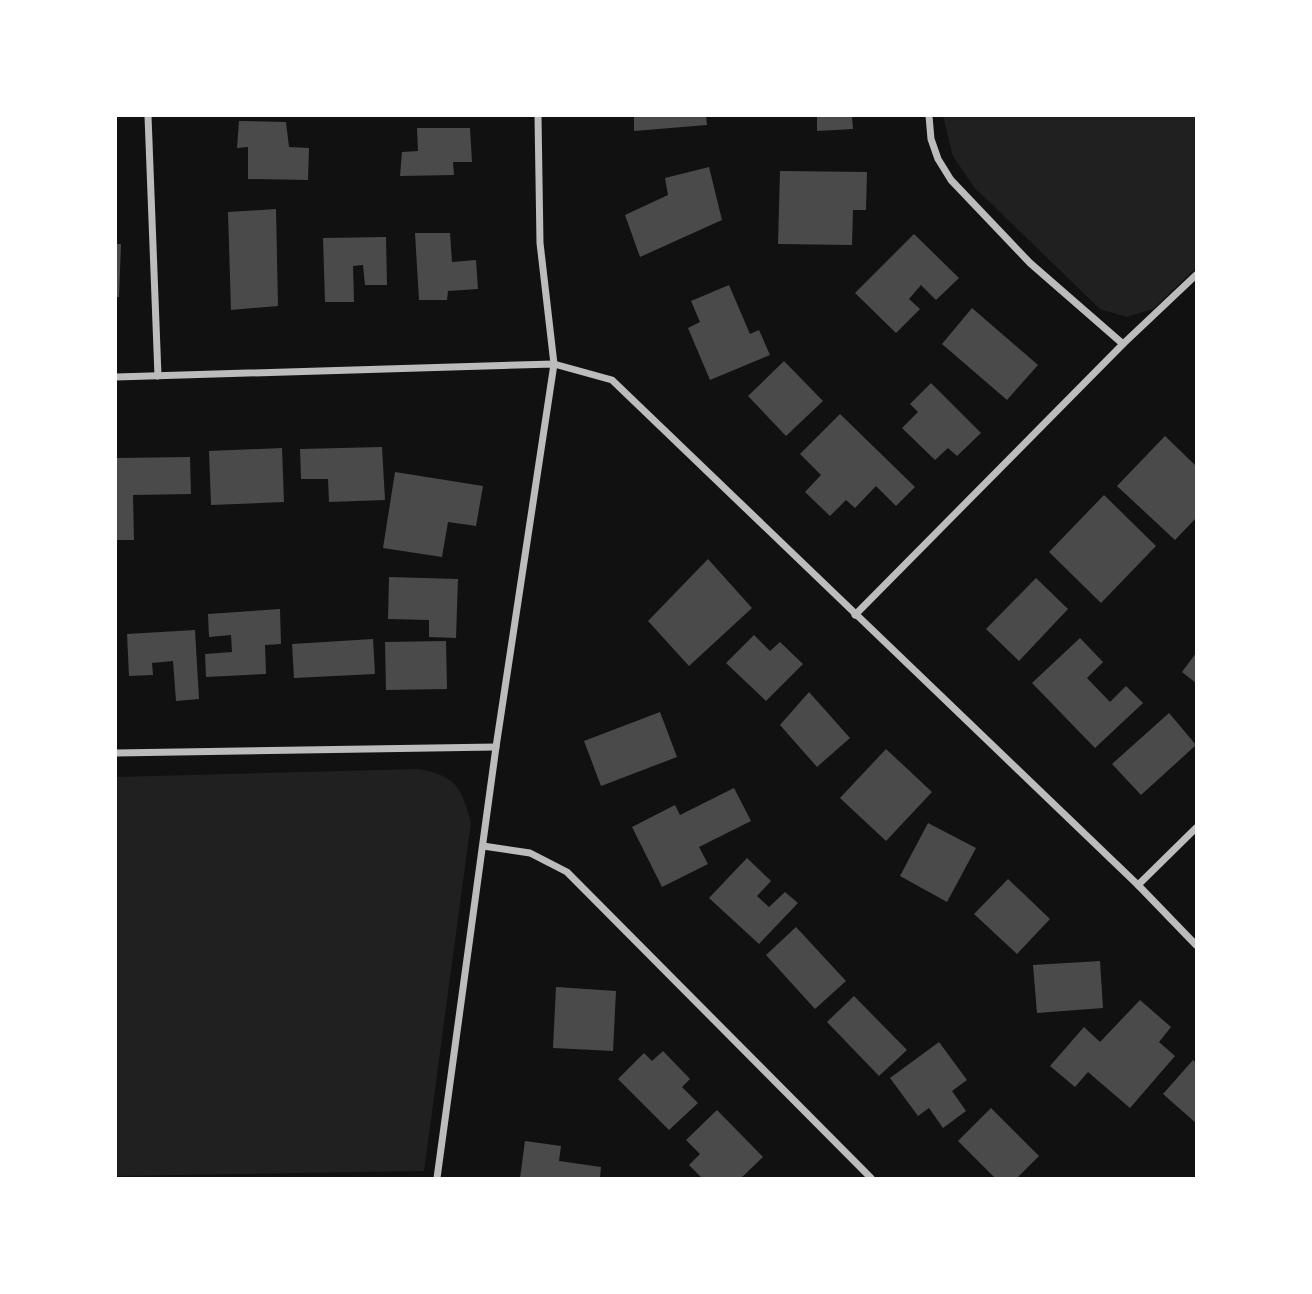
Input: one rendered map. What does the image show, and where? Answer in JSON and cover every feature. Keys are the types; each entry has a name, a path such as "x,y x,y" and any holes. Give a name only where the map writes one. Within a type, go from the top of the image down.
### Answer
{"street":[{"path":"148,116 158,376"},
{"path":"437,1178 496,747 554,364 541,243 538,116"},
{"path":"929,116 931,139 938,159 957,187 1030,263 1123,344"},
{"path":"855,615 1123,344 1196,275"},
{"path":"116,377 554,364 612,380 1138,885 1196,945"},
{"path":"116,753 496,747"},
{"path":"1138,885 1196,828"},
{"path":"483,846 530,853 567,872 871,1178"}],"shaded area":[{"path":"943,116 1196,116 1196,268 1153,309 1127,317 1100,309 974,187 953,156"},
{"path":"419,769 442,776 455,785 464,800 471,822 424,1171 116,1176 116,777"}],"building":[{"path":"634,116 706,116 707,125 634,131"},
{"path":"817,116 852,116 853,129 817,131"},
{"path":"239,121 286,122 289,147 309,148 308,180 248,179 248,147 237,148"},
{"path":"417,128 470,128 472,162 453,162 454,175 400,176 402,152 418,151"},
{"path":"709,167 722,220 640,257 625,215 668,195 665,178"},
{"path":"780,171 867,172 866,210 853,210 852,245 778,244"},
{"path":"276,209 278,306 231,310 228,212"},
{"path":"415,233 450,233 452,262 476,260 478,289 448,291 447,300 419,300"},
{"path":"914,234 959,278 936,300 921,285 909,299 920,309 896,333 855,293"},
{"path":"386,237 387,285 365,285 363,265 353,266 354,302 325,302 323,238"},
{"path":"116,244 121,244 119,297 116,297"},
{"path":"729,285 750,334 759,330 770,355 710,380 688,328 700,322 691,301"},
{"path":"972,308 1038,365 1007,400 942,344"},
{"path":"784,361 823,401 786,436 748,396"},
{"path":"931,383 981,433 957,456 948,448 935,460 902,428 918,412 910,404"},
{"path":"840,414 915,487 896,506 876,486 855,508 846,500 830,516 805,492 821,475 800,454"},
{"path":"1165,436 1196,466 1196,518 1175,540 1117,486"},
{"path":"382,447 385,500 329,502 328,479 301,479 300,449"},
{"path":"282,448 284,502 211,505 209,451"},
{"path":"190,457 191,494 133,495 134,540 116,540 116,458"},
{"path":"395,472 483,486 476,526 448,522 442,557 383,548"},
{"path":"1104,495 1156,546 1101,603 1049,552"},
{"path":"708,559 752,608 689,666 648,621"},
{"path":"389,577 458,579 456,638 429,637 429,620 388,619"},
{"path":"1036,578 1068,609 1019,661 986,629"},
{"path":"280,609 281,644 265,645 266,674 206,677 205,654 232,652 231,635 209,637 208,614"},
{"path":"195,630 199,699 176,701 173,661 152,663 153,675 129,676 127,634"},
{"path":"754,635 770,651 780,642 803,664 766,701 726,663"},
{"path":"1080,638 1103,662 1087,678 1110,702 1126,686 1143,703 1095,748 1032,683"},
{"path":"373,639 375,674 294,678 292,644"},
{"path":"446,641 447,689 386,690 385,642"},
{"path":"1196,653 1196,683 1182,672"},
{"path":"809,692 850,738 817,767 780,725"},
{"path":"660,712 677,757 601,786 584,741"},
{"path":"1169,713 1196,745 1141,795 1112,764"},
{"path":"886,749 932,792 886,841 840,798"},
{"path":"734,788 751,821 699,847 708,864 662,887 632,827 675,805 680,815"},
{"path":"928,823 976,848 947,902 900,876"},
{"path":"747,858 771,881 757,896 769,907 785,892 798,903 759,944 709,898"},
{"path":"1008,879 1050,919 1017,954 974,914"},
{"path":"796,927 846,981 815,1009 766,955"},
{"path":"1100,961 1103,1008 1037,1013 1033,965"},
{"path":"556,987 616,991 613,1051 553,1048"},
{"path":"854,996 907,1050 879,1076 827,1022"},
{"path":"1140,1000 1171,1027 1159,1042 1175,1056 1130,1108 1088,1072 1075,1087 1050,1066 1084,1027 1100,1042"},
{"path":"939,1042 967,1080 952,1091 966,1111 943,1128 929,1108 918,1116 890,1078"},
{"path":"663,1051 690,1079 682,1087 698,1103 669,1130 618,1079 644,1053 652,1061"},
{"path":"1193,1060 1196,1063 1196,1123 1163,1094"},
{"path":"991,1108 1039,1156 1017,1178 995,1178 958,1141"},
{"path":"717,1110 763,1157 741,1178 702,1178 689,1165 700,1154 686,1140"},
{"path":"525,1141 561,1146 559,1161 601,1167 600,1178 520,1178"}]}
